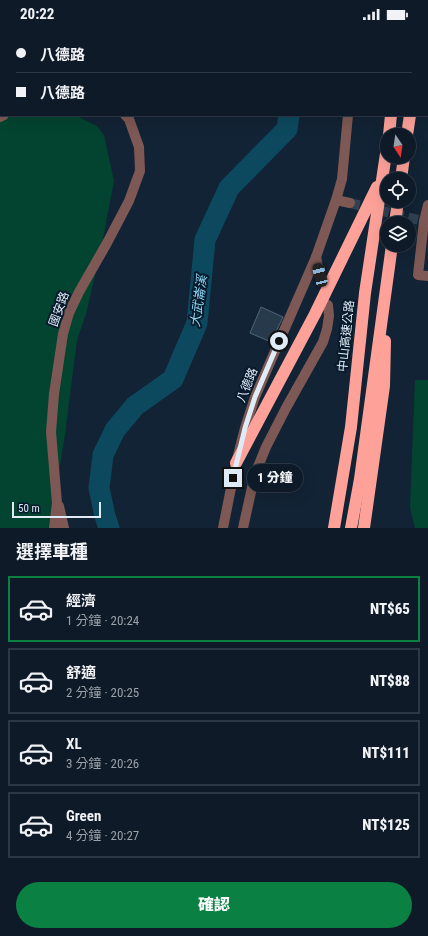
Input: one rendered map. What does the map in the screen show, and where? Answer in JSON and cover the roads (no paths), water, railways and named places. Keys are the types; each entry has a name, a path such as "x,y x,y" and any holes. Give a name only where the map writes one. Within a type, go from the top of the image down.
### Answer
{"highway":[{"path":"390,128 392,116"},
{"path":"408,128 410,116"},
{"path":"236,463 315,314 380,181"},
{"name":"中山高速公路","path":"334,528 351,427 365,293 380,195"},
{"path":"351,528 360,478 391,252"},
{"path":"364,528 384,386 386,332 384,296"}],"street":[{"name":"國安路","path":"54,528 58,503 51,432 54,394 64,334 69,312 129,201 140,171 139,147 129,119 126,116"},
{"name":"八德路","path":"223,528 236,463 255,397 316,257 336,200 342,179 348,116"},
{"path":"336,200 350,203"},
{"path":"428,205 421,220 418,275 428,276"},
{"path":"316,257 320,275"},
{"path":"243,528 255,474 266,447 323,342 329,316 328,305"},
{"path":"58,503 64,528"}],"waterway":[{"name":"大武崙溪","path":"109,528 99,488 103,455 115,430 135,406 173,379 197,323 205,240 229,188 287,129 289,116"}],"tunnel":[{"path":"350,203 419,220"},
{"path":"320,275 326,297"}]}
